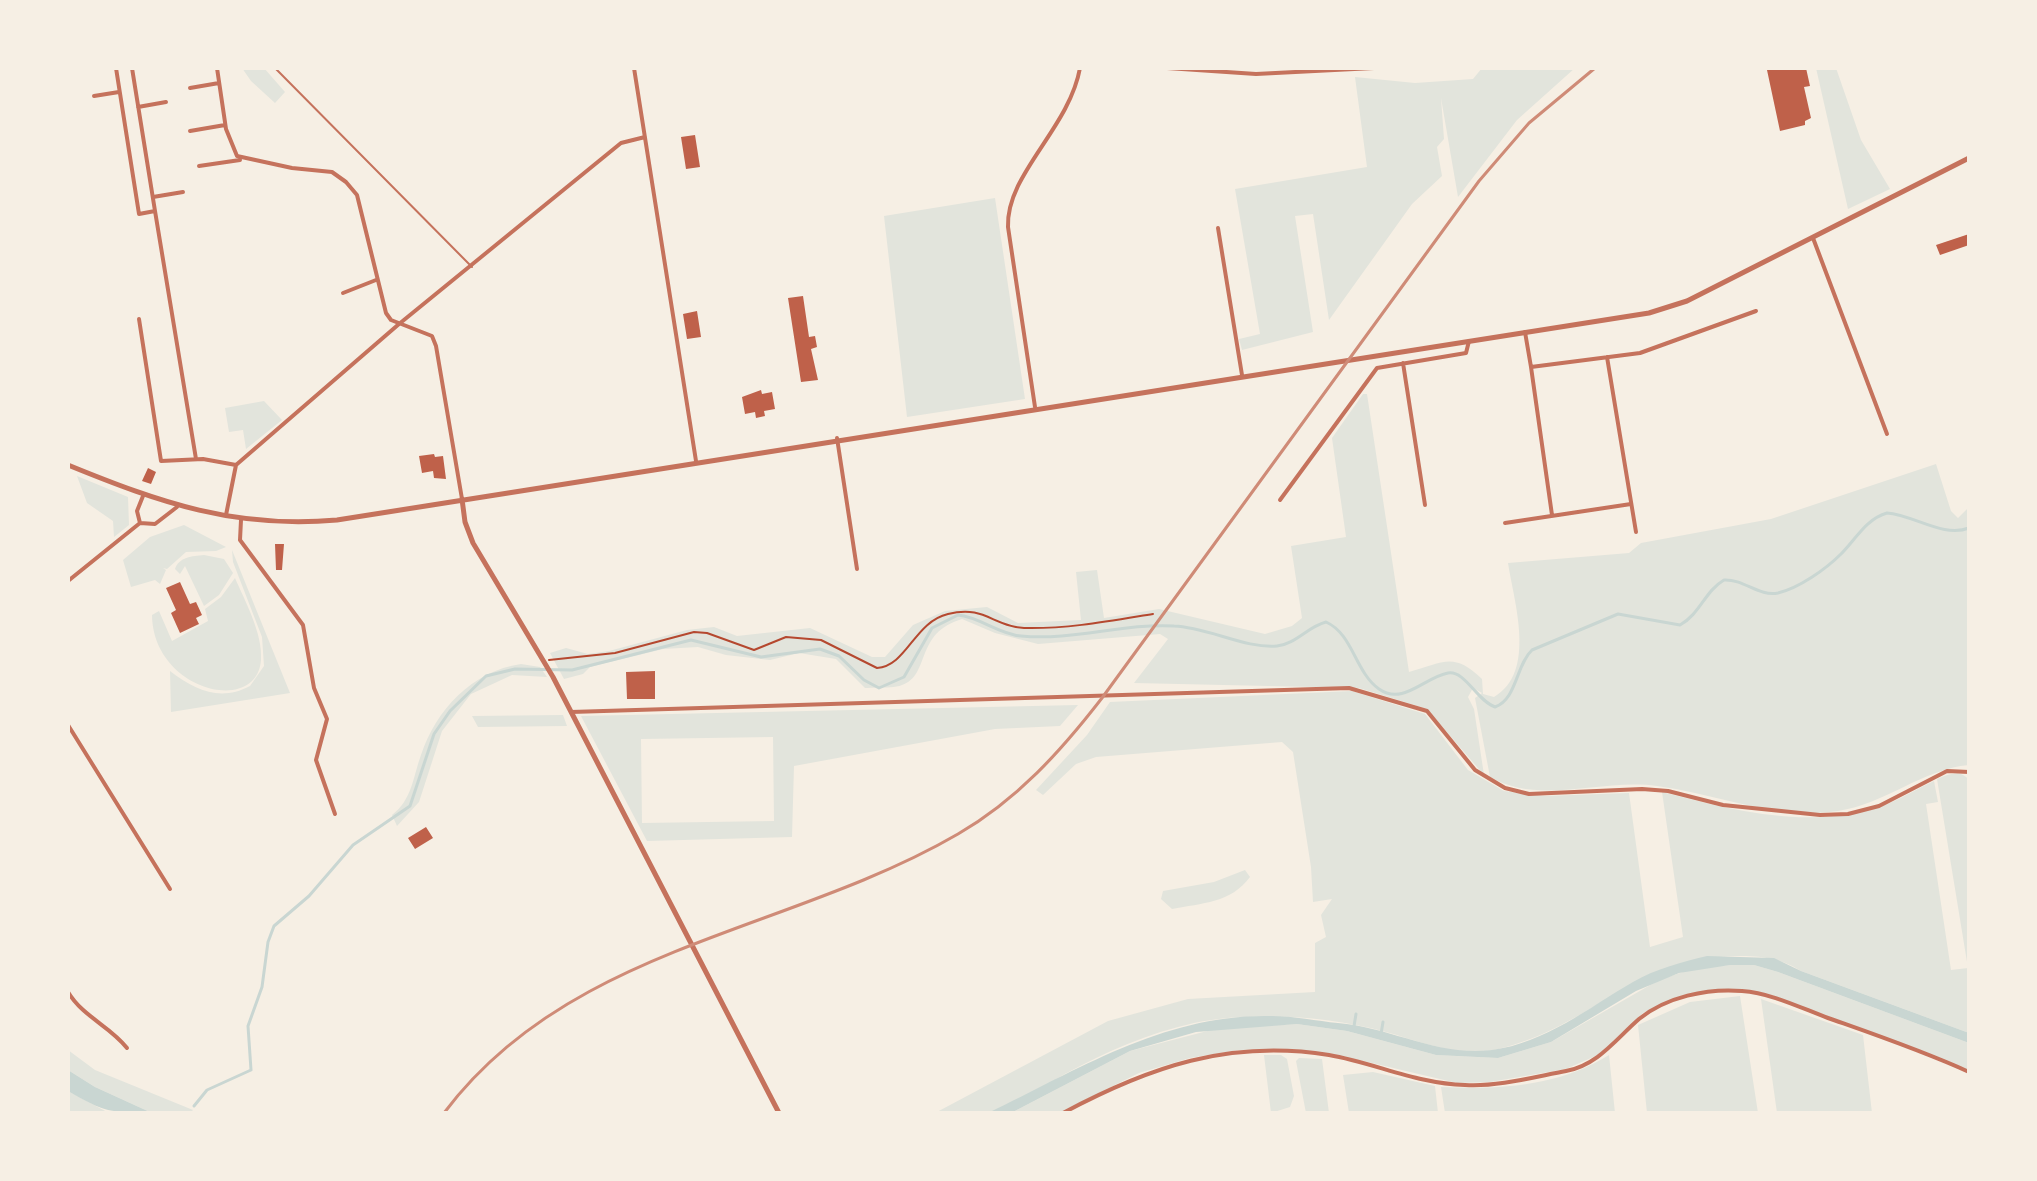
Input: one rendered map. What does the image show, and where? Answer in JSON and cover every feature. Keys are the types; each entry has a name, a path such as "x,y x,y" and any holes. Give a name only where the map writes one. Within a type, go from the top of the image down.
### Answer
{"street":[{"path":"116,68 139,214 155,211"},
{"path":"132,68 196,459"},
{"path":"217,68 230,144 242,159"},
{"path":"634,68 696,461"},
{"path":"1035,407 1008,227 1009,205 1068,108 1080,68"},
{"path":"1167,68 1230,74 1374,68"},
{"path":"190,88 219,83"},
{"path":"94,96 120,91"},
{"path":"138,107 166,102"},
{"path":"190,131 225,125"},
{"path":"226,517 236,465 399,324 621,143 645,137"},
{"path":"68,465 177,507 241,520 328,521 837,438 1525,332 1674,306 1969,158"},
{"path":"199,166 242,159 327,170 346,182 357,195 386,313 399,324 426,331 436,346 465,522 473,543 553,677 779,1113"},
{"path":"153,197 183,192"},
{"path":"1218,228 1242,375"},
{"path":"1812,237 1887,434"},
{"path":"343,293 376,280"},
{"path":"1531,367 1640,353 1674,344 1756,311"},
{"path":"139,319 161,461 196,459 236,465"},
{"path":"1525,332 1552,515"},
{"path":"1280,500 1377,368 1466,353 1469,341"},
{"path":"1607,357 1636,532"},
{"path":"1403,363 1425,505"},
{"path":"837,438 857,569"},
{"path":"140,523 137,511 143,496"},
{"path":"1505,523 1631,504"},
{"path":"68,581 140,523 155,524 177,507"},
{"path":"241,520 240,540 303,625 314,688 327,719 316,760 335,814"},
{"path":"569,712 1349,688 1427,711 1475,770 1505,788 1529,794 1655,790 1723,805 1820,815 1848,814 1879,806 1947,771 1969,772"},
{"path":"68,725 170,889"},
{"path":"1063,1113 1142,1073 1197,1058 1249,1051 1331,1056 1411,1077 1464,1085 1569,1071 1605,1052 1653,1010 1688,996 1721,991 1742,991 1777,999 1969,1072"},
{"path":"68,992 99,1025 112,1029 127,1048"}],"lane":[{"path":"275,68 472,267"}],"path":[{"path":"544,662 615,653 694,632 707,633 754,650 786,637 821,640 840,647 869,667 885,668 899,659 909,641 926,625 949,613 980,611 1007,626 1026,628 1077,626 1153,614"}],"shaded area":[{"path":"242,68 264,68 285,92 275,103"},
{"path":"1482,68 1575,68 1517,120 1458,197 1441,98 1444,139 1437,147 1442,176 1412,204 1329,320 1313,214 1295,216 1313,332 1242,350 1239,339 1260,334 1235,189 1367,167 1355,77 1415,83 1473,79"},
{"path":"1816,68 1836,68 1861,140 1890,189 1848,209"},
{"path":"995,198 1025,399 907,417 884,216"},
{"path":"1363,394 1367,394 1409,672 1439,663 1455,662 1472,670 1482,679 1483,694 1494,697 1507,686 1519,654 1518,616 1508,563 1629,553 1641,543 1771,519 1936,464 1951,511 1958,518 1969,507 1969,765 1936,773 1855,807 1815,813 1769,809 1657,786 1530,790 1490,777 1475,698 1482,693 1473,688 1468,697 1474,709 1484,775 1427,709 1359,688 1134,683 1168,639 1160,634 1038,644 995,633 962,619 936,634 911,680 884,688 865,688 836,659 799,653 770,660 726,655 698,647 663,649 590,667 583,674 564,679 550,653 566,648 588,654 609,651 687,630 714,627 737,636 810,628 872,657 885,657 913,625 945,611 987,607 1018,623 1081,620 1076,572 1097,570 1104,618 1159,609 1265,634 1292,626 1302,618 1291,546 1346,537 1332,438"},
{"path":"264,401 282,420 246,449 243,430 229,432 225,408"},
{"path":"77,476 128,497 129,525 114,537 113,521 87,503"},
{"path":"184,525 226,547 216,551 186,552 167,569 163,568 166,570 160,584 155,580 131,587 123,560 150,537"},
{"path":"232,550 290,693 171,712 170,671 208,692 228,693 250,686 264,666 262,637 233,562"},
{"path":"204,555 224,559 233,573 219,595 204,606 185,566 180,574 175,569 183,560"},
{"path":"235,578 256,629 261,660 255,677 242,687 225,690 205,687 186,677 169,662 157,641 152,615 159,611 172,641 208,621 205,609 221,597"},
{"path":"521,664 540,667 547,677 512,675 471,694 442,731 419,802 397,826 392,815 408,795 428,738 446,708 458,695 487,675"},
{"path":"1352,691 1425,714 1468,770 1504,791 1545,796 1629,793 1650,947 1683,937 1662,792 1743,811 1825,817 1879,807 1934,781 1938,802 1926,804 1951,970 1968,968 1937,779 1962,774 1969,780 1969,1033 1778,961 1737,956 1701,959 1670,968 1641,980 1560,1026 1498,1049 1455,1050 1386,1032 1315,1019 1266,1016 1218,1019 1177,1027 1128,1044 999,1110 976,1115 935,1113 1108,1021 1188,999 1315,992 1315,943 1326,937 1321,915 1332,899 1313,902 1311,867 1293,752 1282,742 1096,757 1076,764 1043,795 1036,790 1087,735 1110,702"},
{"path":"1078,705 1060,726 995,729 794,766 792,837 647,841 581,716","holes":["773,737 774,821 642,823 641,739"]},
{"path":"563,715 567,726 478,727 472,716"},
{"path":"1245,870 1250,877 1225,897 1172,909 1161,899 1163,891 1214,882"},
{"path":"1707,956 1774,958 1801,971 1969,1033 1969,1043 1778,972 1754,965 1730,965 1679,973 1636,991 1551,1042 1498,1058 1436,1055 1347,1031 1297,1024 1196,1032 1130,1051 1011,1113 988,1113 1125,1047 1196,1024 1233,1018 1280,1016 1357,1026 1452,1049 1492,1050 1511,1046 1566,1023 1650,973"},
{"path":"1754,965 1778,972 1969,1043 1969,1070 1771,995 1722,990 1666,1002 1643,1013 1600,1054 1566,1069 1490,1082 1457,1083 1355,1059 1292,1049 1239,1050 1190,1058 1139,1073 1059,1113 1011,1113 1130,1051 1219,1028 1297,1024 1347,1031 1436,1055 1498,1058 1551,1042 1659,980 1695,968"},
{"path":"1740,996 1758,1113 1647,1113 1638,1025 1690,1002"},
{"path":"1761,999 1863,1035 1872,1113 1777,1113"},
{"path":"68,1050 95,1070 193,1110 190,1113 152,1113 95,1087 68,1070"},
{"path":"1264,1055 1281,1055 1287,1059 1294,1096 1290,1107 1271,1113"},
{"path":"1609,1055 1615,1113 1445,1113 1441,1087 1485,1088 1550,1080"},
{"path":"1299,1058 1322,1059 1329,1113 1306,1113 1296,1061"},
{"path":"68,1070 95,1087 152,1113 117,1112 91,1103 68,1091"},
{"path":"1373,1072 1435,1086 1438,1113 1349,1113 1343,1075"},
{"path":"68,1091 109,1113 68,1113"}],"building":[{"path":"1806,68 1810,86 1804,87 1811,118 1805,121 1805,125 1780,131 1767,70"},
{"path":"695,135 700,167 686,169 681,137"},
{"path":"1969,234 1969,245 1940,255 1936,245"},
{"path":"803,296 809,337 815,336 817,347 811,349 818,380 801,382 788,298"},
{"path":"697,311 701,337 687,339 683,314"},
{"path":"761,390 762,394 772,392 775,409 764,411 765,416 756,418 755,412 745,414 742,397"},
{"path":"434,454 435,457 443,456 446,479 434,478 433,471 422,473 419,456"},
{"path":"148,468 156,472 151,484 142,481"},
{"path":"275,544 284,544 282,570 276,570"},
{"path":"180,582 190,604 196,602 202,615 196,618 199,624 180,633 171,613 176,610 166,588"},
{"path":"655,671 655,699 627,699 626,672"},
{"path":"426,827 433,838 415,849 408,838"}],"waterway":[{"path":"194,1106 207,1090 251,1070 248,1026 262,987 268,942 274,926 309,896 353,845 410,806 434,734 450,711 486,676 515,669 572,670 691,640 761,657 820,649 839,656 864,680 879,688 904,677 932,628 958,615 1021,636 1060,636 1174,626 1265,646 1284,645 1326,622 1342,635 1364,673 1379,689 1397,694 1454,673 1495,707 1508,697 1532,650 1618,614 1680,625 1724,580 1738,582 1764,593 1786,591 1828,566 1867,525 1887,513 1949,530 1969,528"},
{"path":"1354,1026 1356,1014"},
{"path":"1381,1034 1383,1022"}],"railway":[{"path":"444,1113 495,1057 553,1013 617,977 892,868 958,834 1019,790 1054,755 1102,698 1479,181 1529,123 1595,68"}]}
